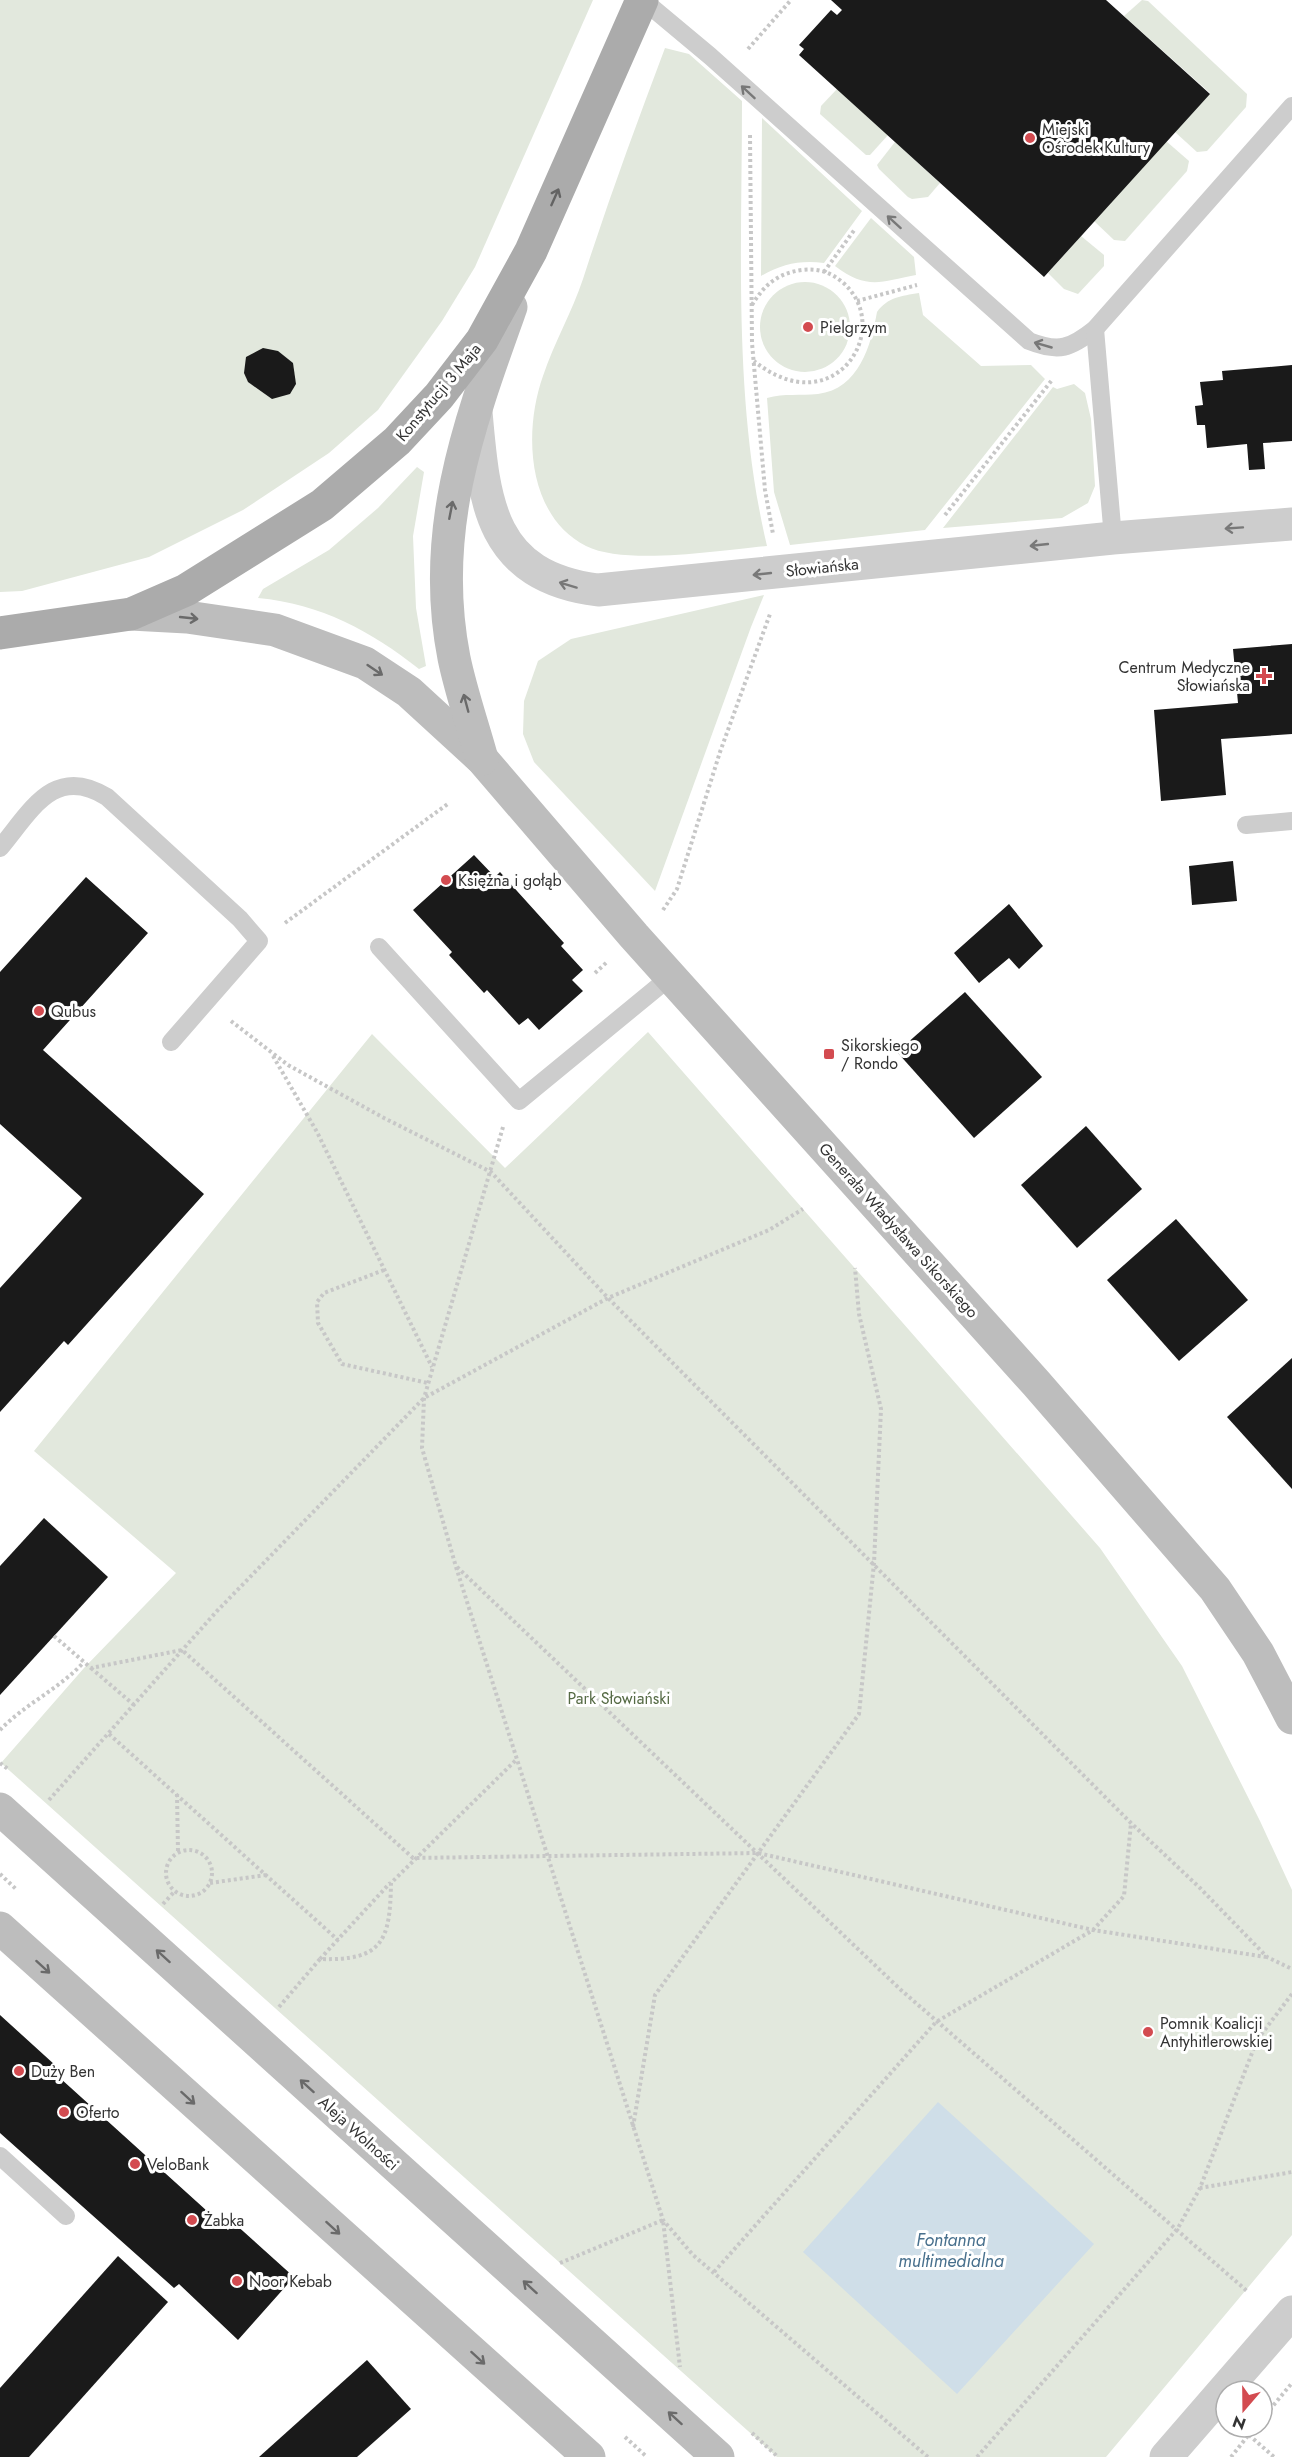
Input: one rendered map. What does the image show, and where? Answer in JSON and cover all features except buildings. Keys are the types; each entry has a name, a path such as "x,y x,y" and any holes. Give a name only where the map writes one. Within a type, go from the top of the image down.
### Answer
{"main road":[{"name":"Konstytucji 3 Maja","path":"0,633 131,615 186,590 249,553 322,505 397,441 439,396 482,340 531,250 643,0"}],"street":[{"name":"Generała Władysława Sikorskiego","path":"482,759 454,658 446,566 448,522 461,457 531,250"},
{"name":"Słowiańska","path":"476,408 481,467 489,509 509,548 532,569 568,586 598,590 1113,538 1292,524"},
{"name":"Generała Władysława Sikorskiego","path":"131,615 187,617 275,630 365,663 409,692 482,759 670,977 1036,1383 1215,1588 1258,1653 1292,1718"},
{"name":"Aleja Wolności","path":"0,1809 718,2457"},
{"path":"0,1928 589,2457"},
{"path":"1166,2457 1292,2312"}],"lane":[{"path":"643,0 1029,341 1046,348 1059,349 1078,343 1095,329 1292,106"},
{"path":"1095,329 1113,538"},
{"path":"0,848 46,794 72,784 89,786 125,813 240,919 259,941 171,1041"},
{"path":"1246,825 1292,821"},
{"path":"378,946 519,1101 670,977"},
{"path":"0,2156 66,2216"}],"path":[{"path":"771,520 765,490 753,360 748,49 791,0"},
{"path":"824,272 873,204"},
{"path":"752,306 766,285 778,276 806,269 824,272 842,281 857,301 861,330 858,346 841,371 827,380 810,384 792,382 777,377 753,360"},
{"path":"857,301 913,285 959,279"},
{"path":"911,558 1053,378"},
{"path":"595,974 662,912 677,889 720,752 774,604"},
{"path":"259,941 449,803"},
{"path":"208,999 247,1036 288,1065 374,1113 491,1172 608,1298 1267,1957"},
{"path":"271,1052 317,1132 433,1368"},
{"path":"519,1101 501,1131 491,1172 428,1383 424,1398 422,1448 456,1567 663,2220 680,2368"},
{"path":"46,1804 182,1650 424,1398 608,1298 769,1230 803,1209"},
{"path":"633,2127 655,1995 859,1714 874,1563 882,1409 859,1314 855,1268"},
{"path":"384,1270 324,1293 317,1302 318,1323 342,1364 428,1383"},
{"path":"456,1567 936,2022 1178,2228 1247,2290"},
{"path":"54,1636 134,1706"},
{"path":"91,1668 182,1650"},
{"path":"182,1650 413,1858 758,1853 1093,1930 1267,1957 1292,1969"},
{"path":"0,1730 17,1712 69,1678 84,1662"},
{"path":"109,1734 338,1940"},
{"path":"277,2010 320,1959 413,1858 517,1758"},
{"path":"177,1794 178,1852"},
{"path":"714,2272 936,2022 1093,1930 1124,1896 1131,1823"},
{"path":"192,1850 206,1856 212,1869 210,1883 201,1893 194,1896 175,1891 169,1885 166,1870 168,1863 178,1852 192,1850"},
{"path":"210,1883 267,1875"},
{"path":"320,1959 350,1960 376,1948 390,1920 391,1882"},
{"path":"161,1906 175,1891"},
{"path":"977,2457 1178,2228 1200,2188 1257,2040 1292,1994"},
{"path":"1200,2188 1292,2172"},
{"path":"663,2220 693,2255 928,2457"},
{"path":"560,2263 663,2220"},
{"path":"1274,2405 1292,2383"},
{"path":"1231,2457 1245,2439"},
{"path":"1254,2439 1274,2457"}],"green space":[{"path":"0,0 593,0 475,267 442,321 378,410 329,453 243,510 149,557 22,591 0,592"},
{"path":"1142,0 1148,1 1247,94 1246,107 1207,151 1197,152 1175,132 1210,93 1124,16"},
{"path":"665,48 689,54 742,101 741,269 744,381 756,492 767,546 674,555 625,555 603,552 586,546 566,532 552,515 541,494 535,471 532,446 533,422 543,376 579,291"},
{"path":"837,89 888,135 870,155 866,155 820,114 821,106"},
{"path":"762,118 862,211 824,263 791,264 776,268 761,276"},
{"path":"1166,141 1189,161 1187,171 1125,241 1114,240 1094,221"},
{"path":"895,142 940,183 928,197 912,199 908,197 879,169 877,165"},
{"path":"871,218 914,257 916,275 883,282 865,281 846,274 835,266"},
{"path":"1081,236 1104,255 1104,266 1078,294 1064,289 1048,273"},
{"path":"805,282 822,285 837,295 847,310 850,327 847,344 837,359 822,369 805,372 788,369 773,359 763,344 760,327 763,310 773,295 788,285"},
{"path":"919,293 923,315 981,366 1031,365 1045,379 925,530 790,545 774,492 767,398 818,394 844,384 861,364 871,338 877,312 881,307 890,300"},
{"path":"1074,384 1085,393 1091,419 1095,486 1088,503 1062,518 943,528 1053,387 1057,389"},
{"path":"417,467 424,472 413,536 416,608 426,666 419,669 364,631 324,613 281,601 258,598 263,589 329,550 378,508"},
{"path":"764,595 655,891 534,762 523,734 524,701 538,661 571,639"},
{"name":"Park Słowiański","path":"648,1032 1100,1548 1182,1666 1292,1890 1292,2235 1106,2457 777,2457 1,1763 84,1668 176,1573 34,1451 372,1034 505,1168"}],"water":[{"name":"Fontanna multimedialna","path":"938,2102 1094,2244 957,2394 803,2252"}],"place":[{"name":"Miejski Ośrodek Kultury","path":"1030,138"},
{"name":"Pielgrzym","path":"808,327"},
{"name":"Centrum Medyczne Słowiańska","path":"1264,676"},
{"name":"Księżna i gołąb","path":"446,880"},
{"name":"Qubus","path":"39,1011"},
{"name":"Sikorskiego / Rondo","path":"829,1054"},
{"name":"Pomnik Koalicji Antyhitlerowskiej","path":"1148,2032"},
{"name":"Duży Ben","path":"19,2071"},
{"name":"Oferto","path":"64,2112"},
{"name":"VeloBank","path":"135,2164"},
{"name":"Żabka","path":"192,2220"},
{"name":"Noor Kebab","path":"237,2281"}]}
